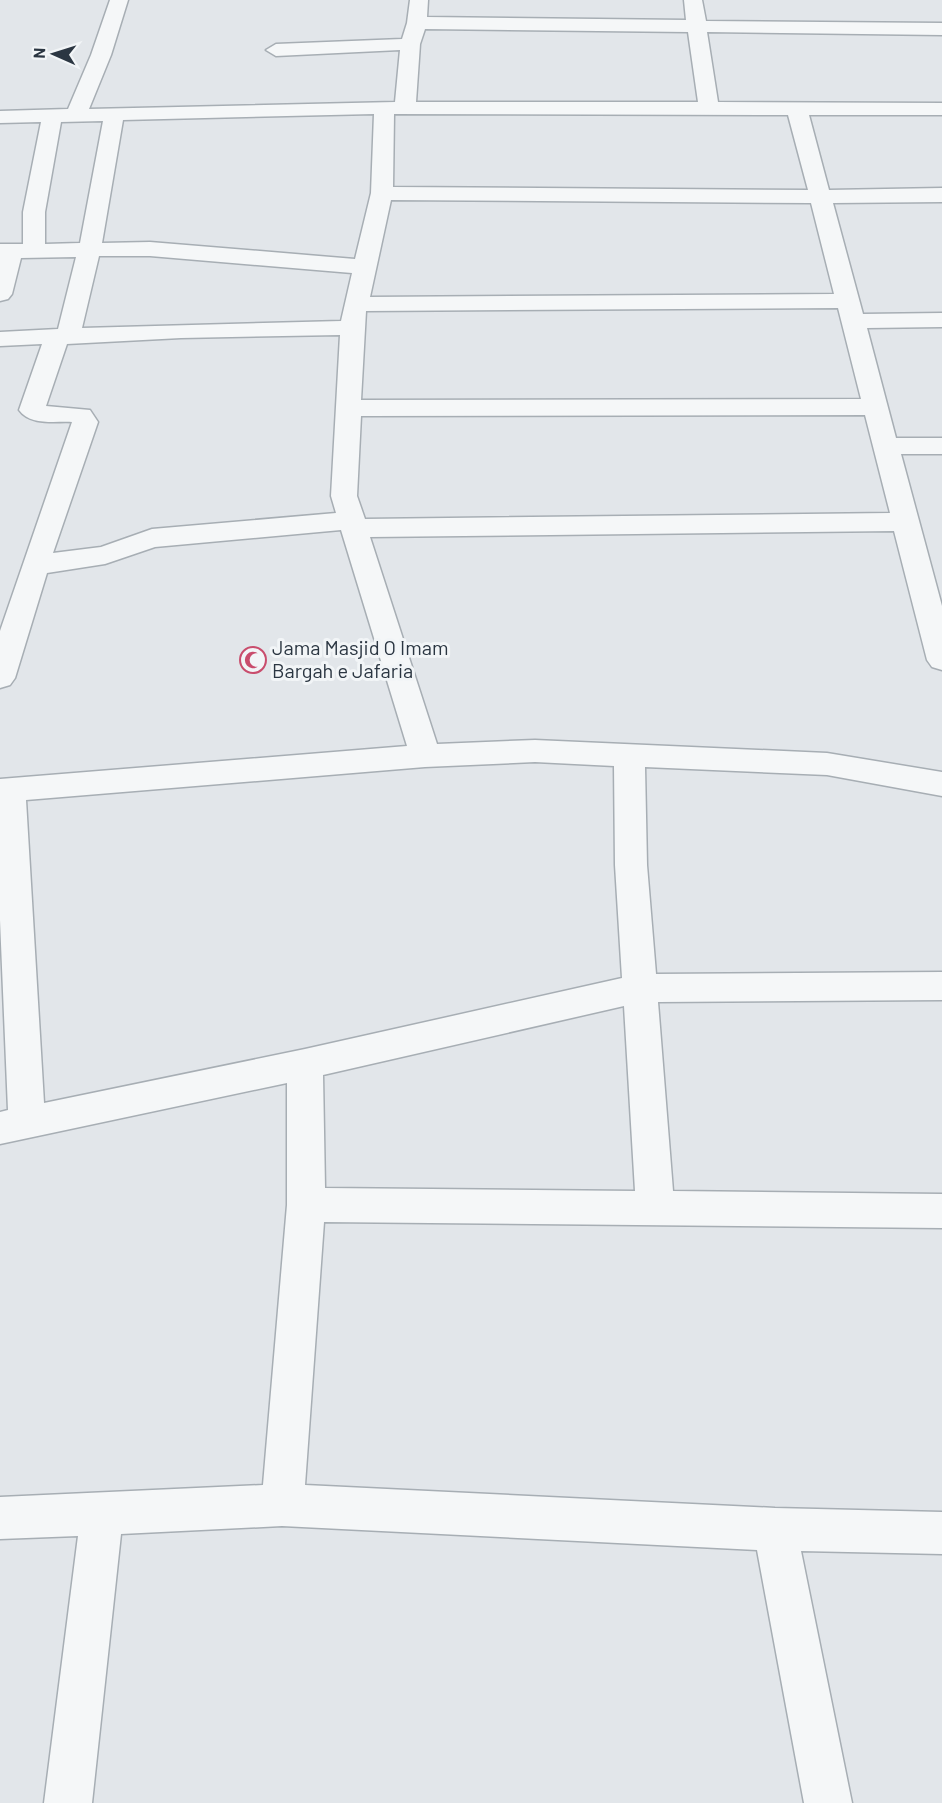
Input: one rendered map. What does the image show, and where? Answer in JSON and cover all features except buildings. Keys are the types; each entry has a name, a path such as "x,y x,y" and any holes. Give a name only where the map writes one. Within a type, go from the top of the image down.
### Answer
{"street":[{"path":"76,116 101,55 119,0"},
{"path":"419,0 417,23 394,109 381,193 355,316 344,496 425,756"},
{"path":"693,0 709,109"},
{"path":"417,23 942,29"},
{"path":"276,50 410,44"},
{"path":"0,117 394,109 942,109"},
{"path":"797,109 942,660"},
{"path":"0,678 13,593 36,565 85,422 81,415 36,413 32,410 63,337 90,248 114,115"},
{"path":"0,294 15,250 34,212 52,116"},
{"path":"381,193 820,197 942,195"},
{"path":"15,250 150,249 365,267"},
{"path":"0,339 181,331 355,316 849,311 942,320"},
{"path":"349,408 874,406"},
{"path":"885,446 942,446"},
{"path":"36,565 105,555 152,538 353,524 904,522"},
{"path":"942,784 827,764 535,751 425,756 5,791 14,1125 305,1064 641,988 942,986"},
{"path":"629,756 631,865 655,1208"},
{"path":"282,1504 306,1205 305,1064"},
{"path":"306,1205 942,1210"},
{"path":"0,1518 282,1504 775,1529 942,1533"},
{"path":"68,1803 102,1512"},
{"path":"775,1529 828,1803"}],"place":[{"name":"Jama Masjid O Imam Bargah e Jafaria","path":"253,660"}]}
